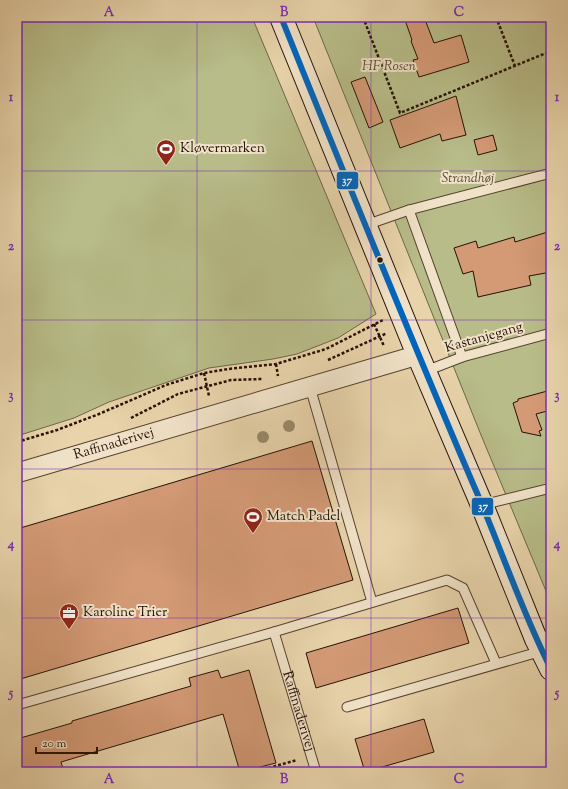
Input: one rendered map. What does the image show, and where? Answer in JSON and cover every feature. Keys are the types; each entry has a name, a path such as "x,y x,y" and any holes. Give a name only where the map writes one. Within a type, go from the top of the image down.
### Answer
{"street":[{"path":"281,17 422,363 545,649"},
{"name":"Raffinaderivej","path":"17,473 310,387 422,363"}],"lane":[{"path":"366,225 408,210 551,172"},
{"path":"408,210 462,357"},
{"name":"Kastanjegang","path":"422,363 462,357 551,333"},
{"path":"310,387 372,602"},
{"path":"482,505 551,488"},
{"path":"17,705 274,632 447,580 463,588 496,663"},
{"name":"Raffinaderivej","path":"274,632 316,772"},
{"path":"347,707 545,649"}],"path":[{"path":"363,17 400,113 551,51"},
{"path":"496,17 515,66"},
{"path":"324,362 404,318"},
{"path":"17,442 57,430 99,414 166,385 204,373 276,364 326,349 404,318"},
{"path":"276,364 278,376"},
{"path":"204,373 207,386"},
{"path":"273,378 284,374"},
{"path":"129,419 178,394 231,380 268,379"},
{"path":"254,772 311,756"}],"green space":[{"name":"Kløvermarken","path":"17,17 252,17 376,314 338,338 297,354 209,368 109,402 74,418 17,436"},
{"name":"Strandhøj","path":"313,17 551,17 551,603 481,435"}],"building":[{"path":"404,17 424,17 434,43 461,35 469,62 419,77 413,60 418,59"},
{"path":"365,77 383,122 369,128 351,82"},
{"path":"456,96 466,135 442,141 440,134 400,148 390,120"},
{"path":"493,135 497,150 478,155 474,140"},
{"path":"551,231 551,272 529,276 531,285 478,297 473,271 463,274 454,248 476,241 478,248 514,237 515,242"},
{"path":"551,390 551,410 536,414 542,430 539,431 541,436 522,432 513,403 518,401 518,399"},
{"path":"312,441 353,580 17,680 17,529"},
{"path":"458,608 469,643 316,688 306,653"},
{"path":"218,670 221,678 249,670 276,763 240,772 223,714 61,762 64,772 17,772 17,739 191,686 189,678"},
{"path":"424,719 434,752 365,772 355,739"}],"transit line":[{"name":"37","path":"281,17 486,515 521,604 551,669"}],"place":[{"name":"Kløvermarken","path":"166,166"},
{"name":"Match Padel","path":"253,534"},
{"name":"Karoline Trier","path":"69,630"}],"park label":[{"name":"HF Rosen","path":"389,67"}]}
